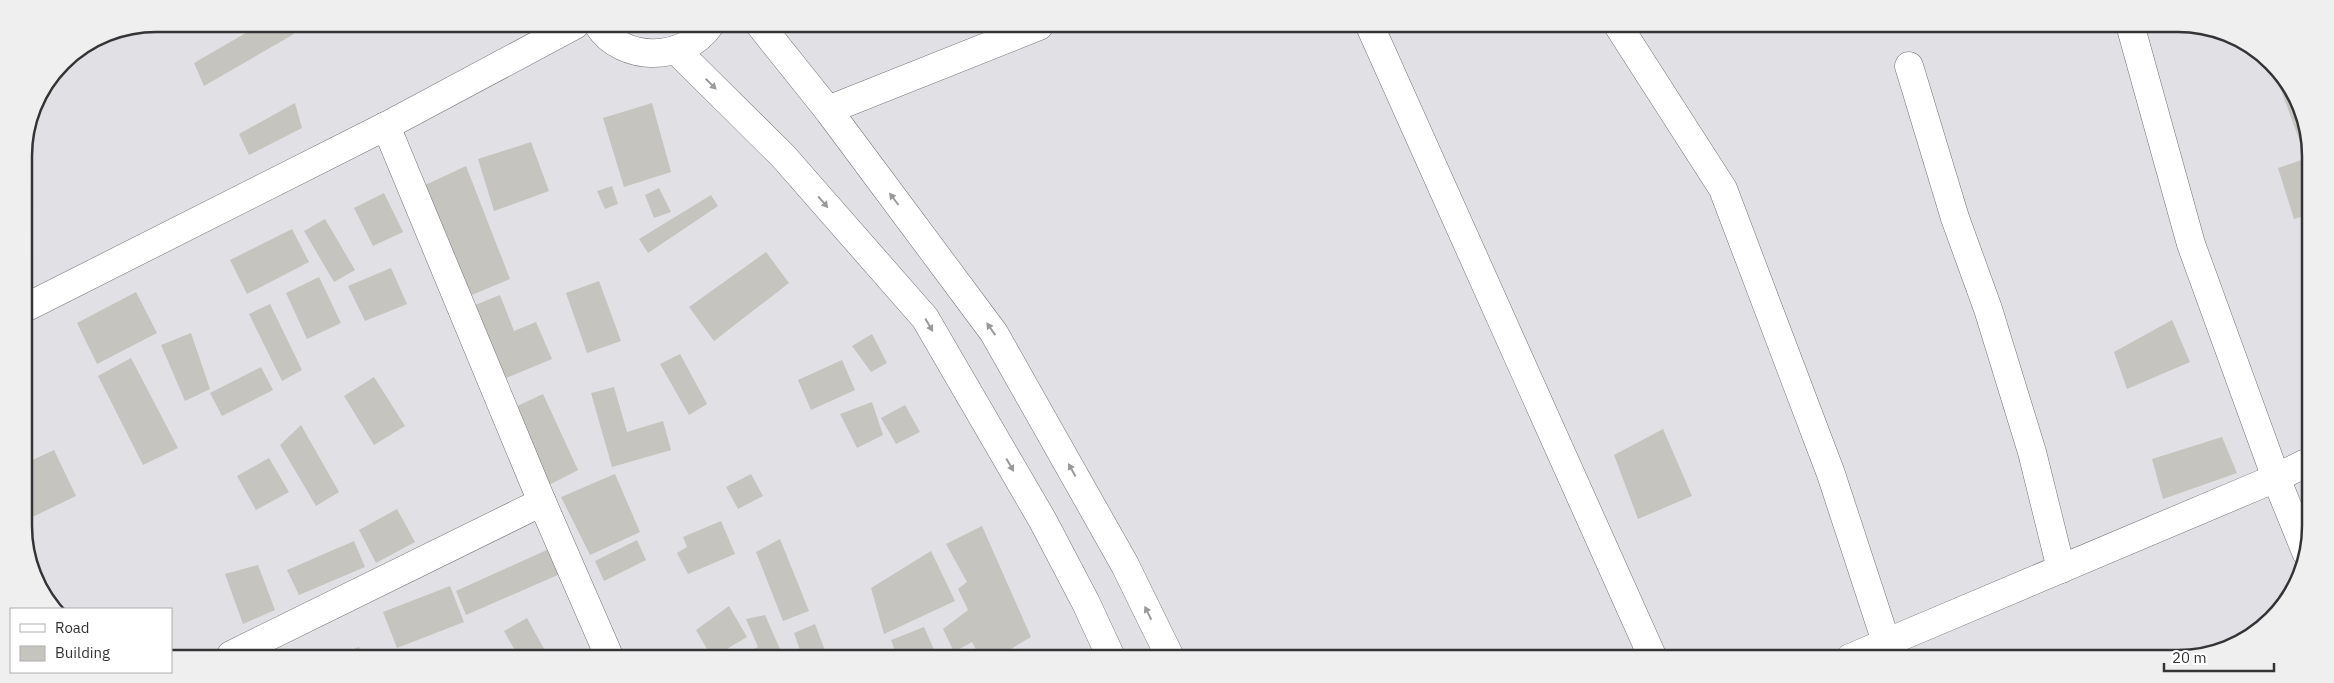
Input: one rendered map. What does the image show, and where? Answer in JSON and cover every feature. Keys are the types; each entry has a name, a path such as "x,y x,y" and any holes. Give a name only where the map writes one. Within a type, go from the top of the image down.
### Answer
{"street":[{"path":"33,304 386,126 561,33"},
{"path":"606,33 630,50 661,54 690,44 704,33"},
{"path":"766,33 828,110 994,332 1125,565 1167,650"},
{"path":"828,110 1021,33"},
{"path":"1373,33 1649,650"},
{"path":"1623,33 1723,189 1832,474 1890,650 2061,569 2276,478 2302,465"},
{"path":"2132,33 2191,244 2276,478 2301,539"},
{"path":"676,50 783,156 924,318 1043,521 1086,603 1108,650"},
{"path":"1909,66 1955,218 1988,309 2032,452 2061,569"},
{"path":"386,126 542,502 606,650"},
{"path":"241,650 542,502"}],"building":[{"path":"246,33 294,34 204,86 194,63"},
{"path":"2279,85 2295,116 2300,142"},
{"path":"295,103 302,128 249,155 239,134"},
{"path":"652,103 671,172 624,187 603,118"},
{"path":"531,142 549,191 494,211 478,159"},
{"path":"2302,160 2302,217 2294,219 2278,168"},
{"path":"466,166 510,279 467,297 421,187"},
{"path":"612,186 618,204 605,209 597,191"},
{"path":"659,188 671,212 654,218 645,195"},
{"path":"384,193 403,232 373,246 354,208"},
{"path":"711,195 718,206 648,253 639,239"},
{"path":"325,219 355,270 334,282 304,231"},
{"path":"292,229 309,262 247,294 230,260"},
{"path":"766,252 789,283 714,341 689,307"},
{"path":"391,268 407,304 365,321 348,286"},
{"path":"319,277 341,323 307,339 286,293"},
{"path":"599,281 621,341 587,353 566,293"},
{"path":"136,292 157,333 97,364 77,323"},
{"path":"500,295 514,331 536,322 552,359 499,381 468,308"},
{"path":"270,304 302,370 282,381 249,314"},
{"path":"2172,320 2190,362 2127,389 2114,352"},
{"path":"191,333 210,389 185,401 161,345"},
{"path":"872,334 887,363 871,372 852,346"},
{"path":"680,354 707,404 689,415 660,364"},
{"path":"131,358 178,448 143,465 98,376"},
{"path":"842,360 855,390 811,410 798,380"},
{"path":"261,367 273,390 222,416 210,393"},
{"path":"374,377 405,426 374,445 344,396"},
{"path":"614,387 627,432 663,421 671,450 612,467 591,393"},
{"path":"543,394 578,470 549,485 513,408"},
{"path":"872,402 883,435 857,448 840,414"},
{"path":"905,405 920,432 896,444 881,418"},
{"path":"301,425 339,492 316,506 280,445"},
{"path":"1663,429 1692,496 1638,519 1614,455"},
{"path":"2222,437 2237,473 2163,499 2152,459"},
{"path":"54,450 76,496 32,517 32,460"},
{"path":"269,458 289,492 256,510 237,476"},
{"path":"615,474 640,532 590,555 561,497"},
{"path":"751,474 763,496 738,509 726,487"},
{"path":"397,509 415,542 376,563 359,530"},
{"path":"721,521 735,554 688,574 677,553 687,547 683,537"},
{"path":"982,526 1031,637 1009,650 976,650 972,642 958,650 953,650 943,629 968,610 958,589 967,582 946,544"},
{"path":"780,539 809,611 783,621 756,552"},
{"path":"637,540 646,560 604,581 595,561"},
{"path":"354,541 365,567 299,595 287,570"},
{"path":"549,549 560,574 466,615 456,591"},
{"path":"931,551 955,601 884,634 871,588"},
{"path":"258,565 275,610 243,624 225,574"},
{"path":"450,586 464,622 397,648 383,612"},
{"path":"729,606 747,637 725,650 708,650 696,630"},
{"path":"765,615 780,650 752,650 758,647 746,619"},
{"path":"527,618 545,650 515,650 504,631"},
{"path":"815,624 825,650 800,650 794,633"},
{"path":"924,627 934,650 895,650 891,640"}]}
